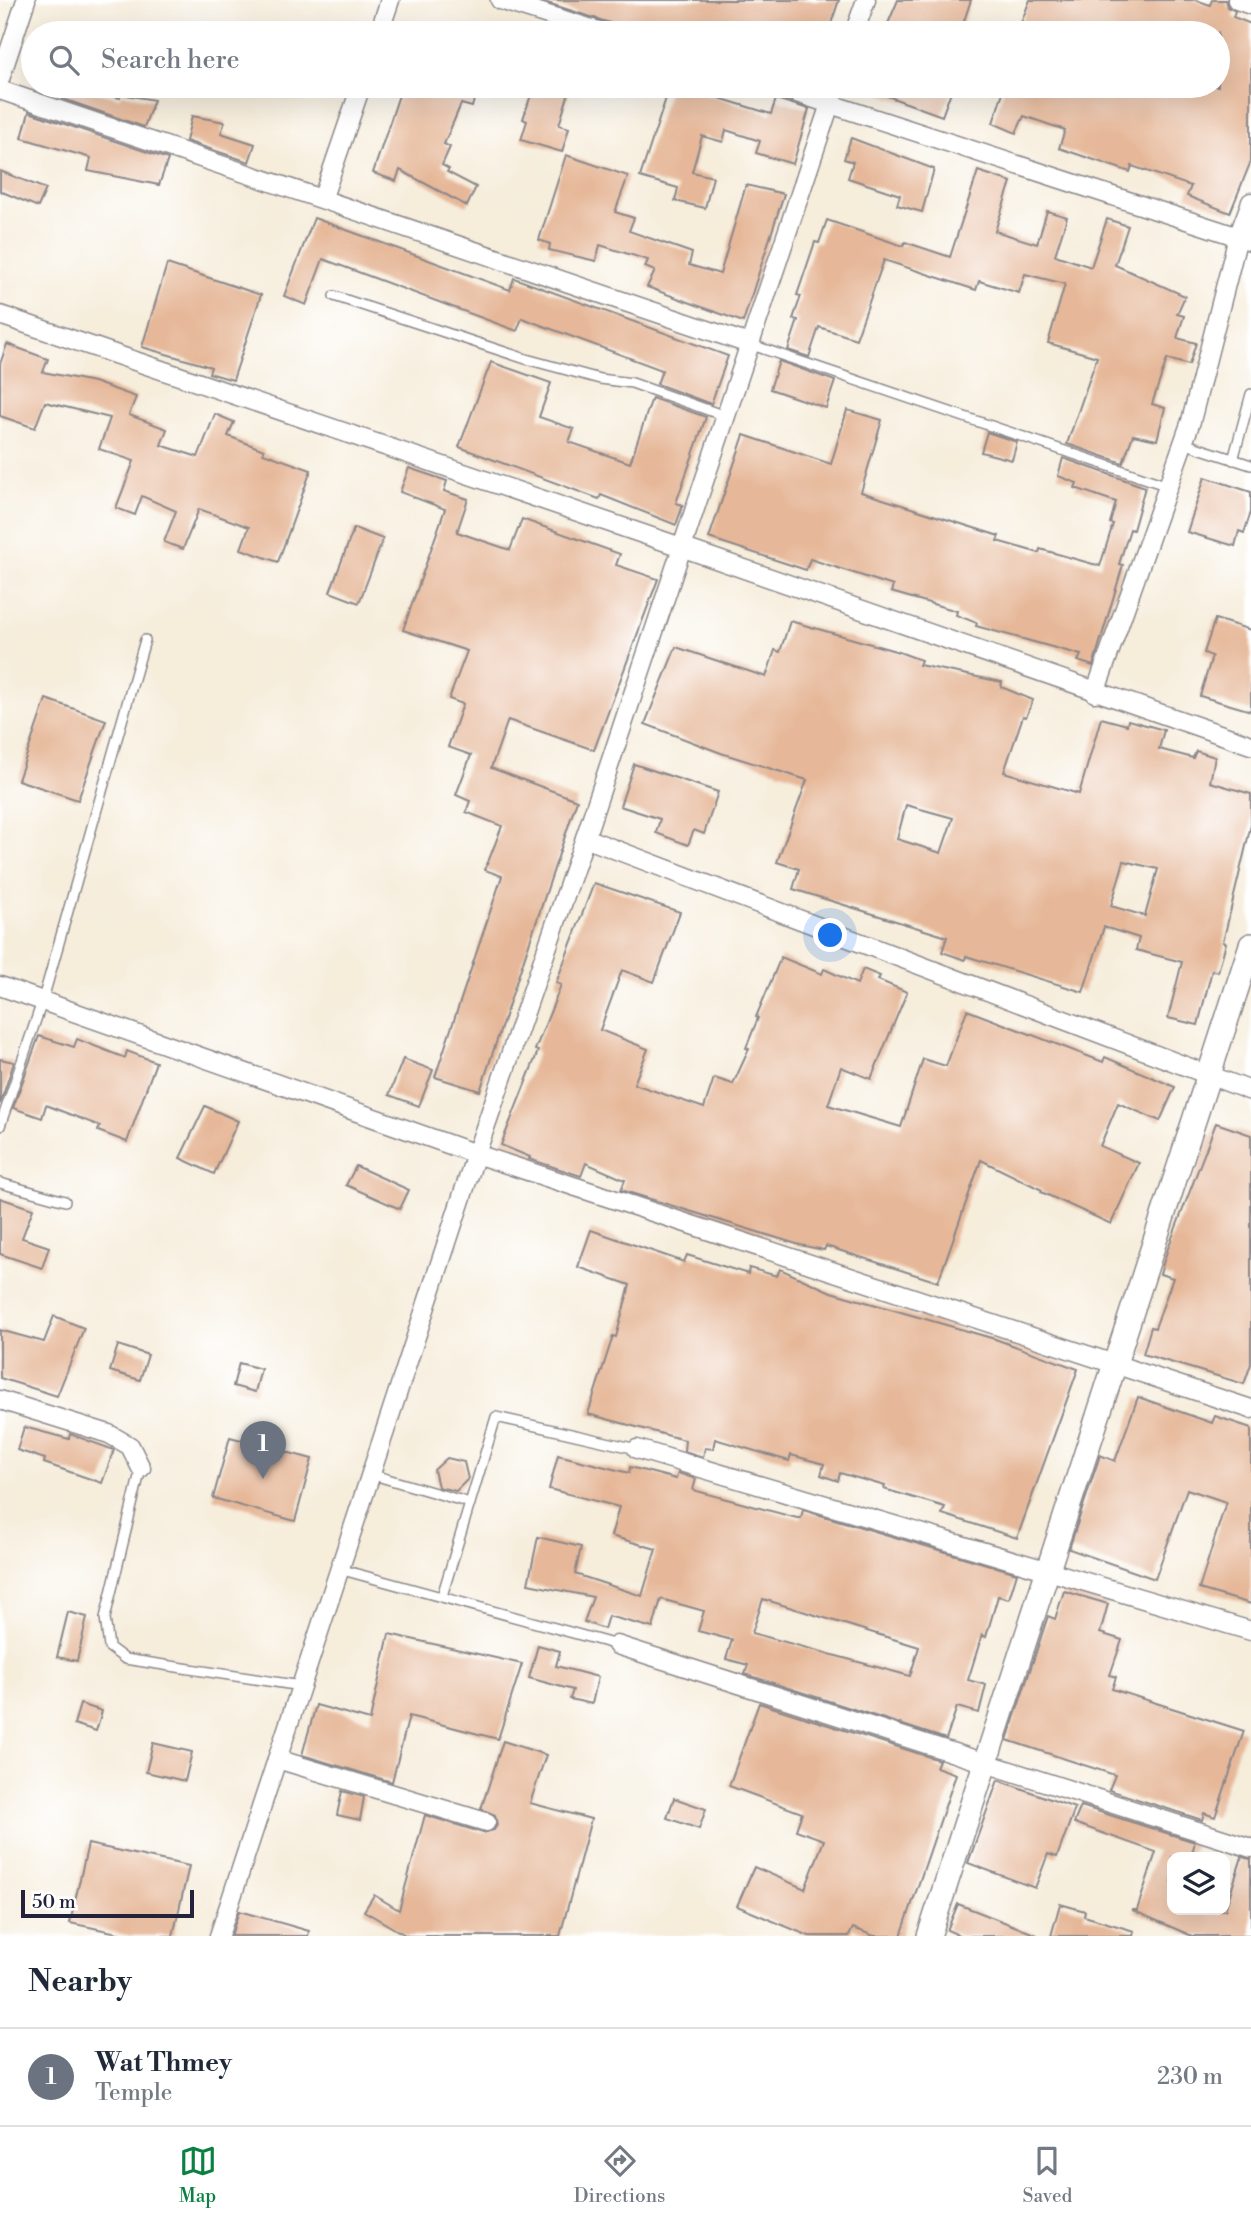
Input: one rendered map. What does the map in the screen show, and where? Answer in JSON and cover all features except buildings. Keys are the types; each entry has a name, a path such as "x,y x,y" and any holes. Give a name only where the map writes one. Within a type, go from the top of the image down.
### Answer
{"street":[{"path":"0,79 26,0"},
{"path":"383,21 390,0"},
{"path":"500,0 566,21"},
{"path":"859,21 866,0"},
{"path":"1237,0 1251,5"},
{"path":"0,90 21,97"},
{"path":"24,98 323,197 749,344"},
{"path":"323,197 357,98"},
{"path":"219,1936 476,1154 585,838 832,98"},
{"path":"844,98 1245,239"},
{"path":"1095,693 1191,421 1245,239 1251,202"},
{"path":"0,315 681,547 1251,746"},
{"path":"585,838 1251,1091"},
{"path":"929,1936 1251,945"},
{"path":"0,986 476,1154 1251,1409"},
{"path":"0,1400 109,1434 130,1446 141,1468"},
{"path":"637,1449 1048,1568 1251,1631"},
{"path":"617,1645 984,1765 1251,1848"},
{"path":"277,1759 486,1822"}],"lane":[{"path":"334,296 526,359 600,379 632,383 725,416"},
{"path":"749,344 1168,486"},
{"path":"1233,460 1251,394"},
{"path":"1182,443 1251,465"},
{"path":"0,1126 43,999 145,640"},
{"path":"0,1183 65,1201"},
{"path":"442,1596 496,1417 637,1449"},
{"path":"141,1468 104,1618 109,1647 125,1659 301,1686"},
{"path":"370,1474 470,1503"},
{"path":"339,1569 617,1645"}],"place":[{"name":"Wat Thmey","path":"263,1479"}]}
